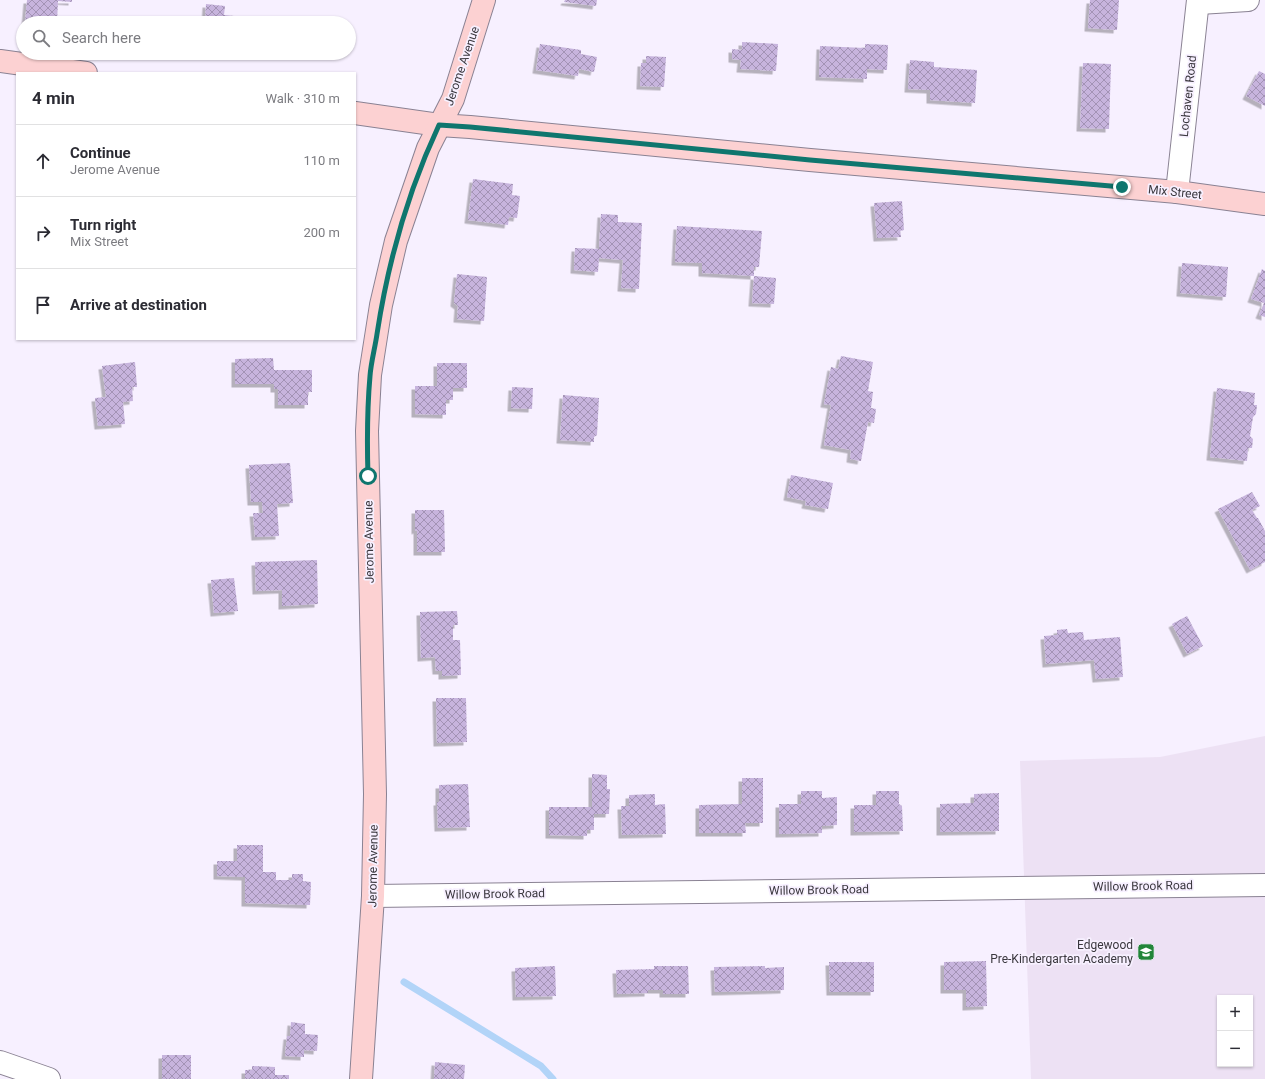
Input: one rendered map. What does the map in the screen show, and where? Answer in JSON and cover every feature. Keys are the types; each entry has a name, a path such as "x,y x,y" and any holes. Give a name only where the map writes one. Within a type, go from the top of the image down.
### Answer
{"main road":[{"name":"Jerome Avenue","path":"361,1079 373,896 375,794 367,431 370,375 381,305 396,241 428,148 453,99 484,0"},
{"path":"0,61 79,72"},
{"name":"Mix Street","path":"356,113 439,125 810,160 1177,192 1265,204"}],"street":[{"path":"1198,1 1248,0"},
{"name":"Lochaven Road","path":"1177,192 1198,1"},
{"name":"Willow Brook Road","path":"373,896 1265,885"},
{"path":"0,1062 49,1079"}],"shaded area":[{"name":"Edgewood Pre-Kindergarten Academy","path":"1265,736 1265,1079 1031,1079 1020,761 1160,757"}],"building":[{"path":"27,0 72,0 72,2 58,1 57,16 26,16"},
{"path":"565,0 597,0 596,6 564,2"},
{"path":"1090,0 1119,0 1117,30 1088,28"},
{"path":"206,4 225,6 224,15 234,16 205,16"},
{"path":"742,42 778,44 776,71 740,69 741,60 732,59 732,49 742,50"},
{"path":"540,44 581,50 581,54 597,57 594,72 579,69 578,76 536,70"},
{"path":"865,44 888,45 887,70 867,69 867,79 819,77 820,46 865,48"},
{"path":"646,56 666,57 664,87 640,86 641,63 646,63"},
{"path":"910,60 934,62 934,67 977,70 975,103 930,100 930,90 908,89"},
{"path":"1083,63 1111,64 1109,129 1080,128"},
{"path":"1259,71 1265,74 1265,106 1246,96"},
{"path":"473,179 513,184 512,195 520,196 517,218 509,217 508,225 468,220"},
{"path":"902,201 904,230 900,231 901,237 877,238 874,203"},
{"path":"601,214 618,215 618,222 642,223 639,289 621,288 623,260 599,258 598,272 574,270 575,248 599,249"},
{"path":"677,226 762,231 759,267 754,267 754,276 702,273 702,263 675,262"},
{"path":"1182,263 1228,267 1226,297 1180,293"},
{"path":"1262,269 1265,271 1265,317 1259,315 1264,303 1251,299"},
{"path":"457,274 487,277 484,321 457,319 458,306 454,303"},
{"path":"754,276 776,278 774,304 752,303"},
{"path":"841,356 873,362 868,391 873,392 871,408 876,409 874,423 868,422 861,461 850,459 851,450 824,445 831,405 824,404 831,367 838,369"},
{"path":"273,358 274,370 312,370 312,392 308,392 308,405 278,405 278,389 274,389 274,384 235,384 235,359"},
{"path":"135,362 137,387 132,387 133,401 123,402 125,424 98,426 95,398 106,397 102,366"},
{"path":"437,363 467,363 467,388 453,388 453,400 446,400 446,415 415,414 415,386 437,386"},
{"path":"512,387 533,388 532,409 511,408"},
{"path":"1217,388 1255,393 1254,405 1257,405 1256,414 1253,417 1250,436 1253,439 1252,448 1248,448 1247,461 1210,457"},
{"path":"563,395 599,398 597,435 594,437 594,442 560,440"},
{"path":"290,463 293,503 277,504 279,536 255,537 253,513 263,513 262,502 251,502 249,465"},
{"path":"791,475 833,483 828,509 805,505 806,501 787,497"},
{"path":"1252,492 1260,506 1252,510 1265,531 1265,562 1250,570 1218,509"},
{"path":"415,510 444,510 445,552 417,552"},
{"path":"317,560 318,604 282,606 282,590 256,591 255,562"},
{"path":"234,578 238,611 214,613 211,580"},
{"path":"457,611 458,625 453,625 453,640 460,640 461,675 442,676 442,671 436,671 435,657 421,658 420,612"},
{"path":"1187,616 1203,646 1187,654 1172,624"},
{"path":"1067,629 1068,633 1083,632 1084,640 1120,637 1123,677 1096,679 1094,660 1046,664 1044,636 1057,635 1057,630"},
{"path":"436,698 466,698 467,742 437,743"},
{"path":"592,774 607,775 607,789 610,789 609,814 594,814 594,830 587,830 587,836 549,835 549,807 592,807"},
{"path":"742,778 763,778 763,823 745,823 746,833 699,833 699,805 742,804"},
{"path":"468,784 470,827 438,828 437,802 439,802 439,785"},
{"path":"801,791 822,791 822,798 837,797 837,825 822,826 822,833 779,834 779,804 801,804"},
{"path":"876,791 899,791 899,804 902,806 903,831 854,832 854,805 876,805"},
{"path":"999,793 999,831 940,832 940,804 974,803 974,794"},
{"path":"655,794 655,805 665,804 666,834 622,835 621,806 629,806 629,795"},
{"path":"237,845 263,845 263,872 276,872 276,880 292,880 292,874 303,874 303,881 311,882 310,905 245,903 245,877 217,876 217,861 237,861"},
{"path":"986,961 987,1006 966,1007 966,990 944,990 944,962"},
{"path":"829,962 874,962 874,992 830,992"},
{"path":"555,966 556,996 516,997 515,968"},
{"path":"654,966 688,966 689,994 663,994 663,990 648,990 648,993 617,994 616,970 654,969"},
{"path":"765,966 765,968 784,967 784,990 715,992 714,967"},
{"path":"291,1022 305,1024 305,1034 318,1035 317,1051 304,1050 304,1057 285,1056 287,1036 290,1036"},
{"path":"162,1055 191,1055 191,1079 162,1079"},
{"path":"435,1062 465,1065 464,1079 434,1079"},
{"path":"252,1066 275,1067 275,1075 289,1075 289,1079 245,1079 245,1070 252,1070"}],"waterway":[{"path":"404,982 541,1066 553,1079"}],"place":[{"name":"Edgewood Pre-Kindergarten Academy","path":"1146,952"}],"route":[{"path":"368,476 367,431 370,375 381,305 396,241 428,148 439,125 810,160 1122,187"}]}
